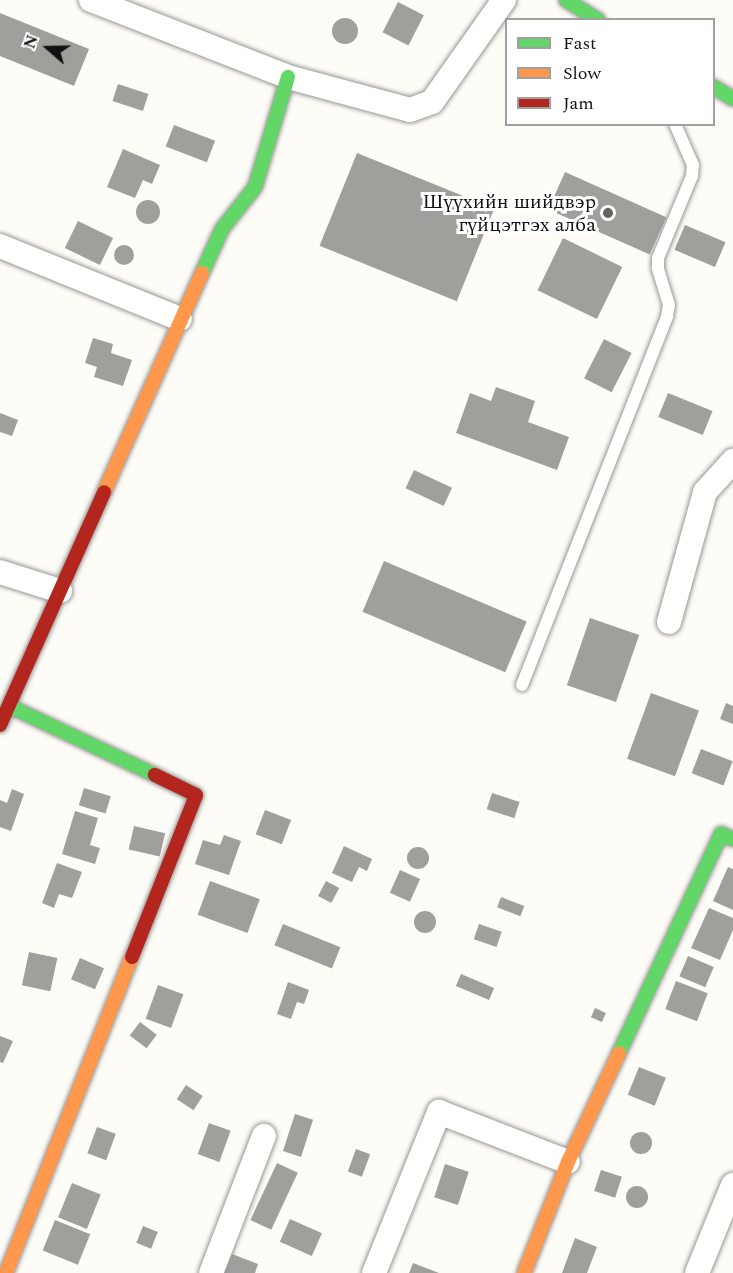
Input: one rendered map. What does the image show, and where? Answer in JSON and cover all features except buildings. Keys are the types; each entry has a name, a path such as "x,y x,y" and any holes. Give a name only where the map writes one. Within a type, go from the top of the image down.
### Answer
{"street":[{"path":"91,0 288,77 410,110 432,102 504,0"},
{"path":"566,0 595,18"},
{"path":"0,725 222,229 255,187 288,77"},
{"path":"715,88 733,99"},
{"path":"0,246 180,319"},
{"path":"669,622 705,492 733,461"},
{"path":"0,572 60,591"},
{"path":"6,1273 196,795 9,706"},
{"path":"524,1273 567,1162 721,834 733,839"},
{"path":"374,1273 439,1112 567,1162"},
{"path":"211,1273 264,1136"},
{"path":"697,1273 733,1185"}],"lane":[{"path":"522,685 667,316 669,305 658,268 658,258 692,176 693,165 676,126"}],"traffic: fast":[{"path":"566,0 595,18"},
{"path":"202,273 222,229 255,187 288,77"},
{"path":"715,88 733,99"},
{"path":"9,706 155,775"},
{"path":"619,1053 721,834 733,839"}],"traffic: slow":[{"path":"104,492 202,273"},
{"path":"6,1273 132,957"},
{"path":"524,1273 568,1162 619,1053"}],"traffic: jam":[{"path":"0,725 104,492"},
{"path":"132,957 196,795 155,775"}],"place":[{"name":"Шүүхийн шийдвэр гүйцэтгэх алба","path":"608,213"}]}
